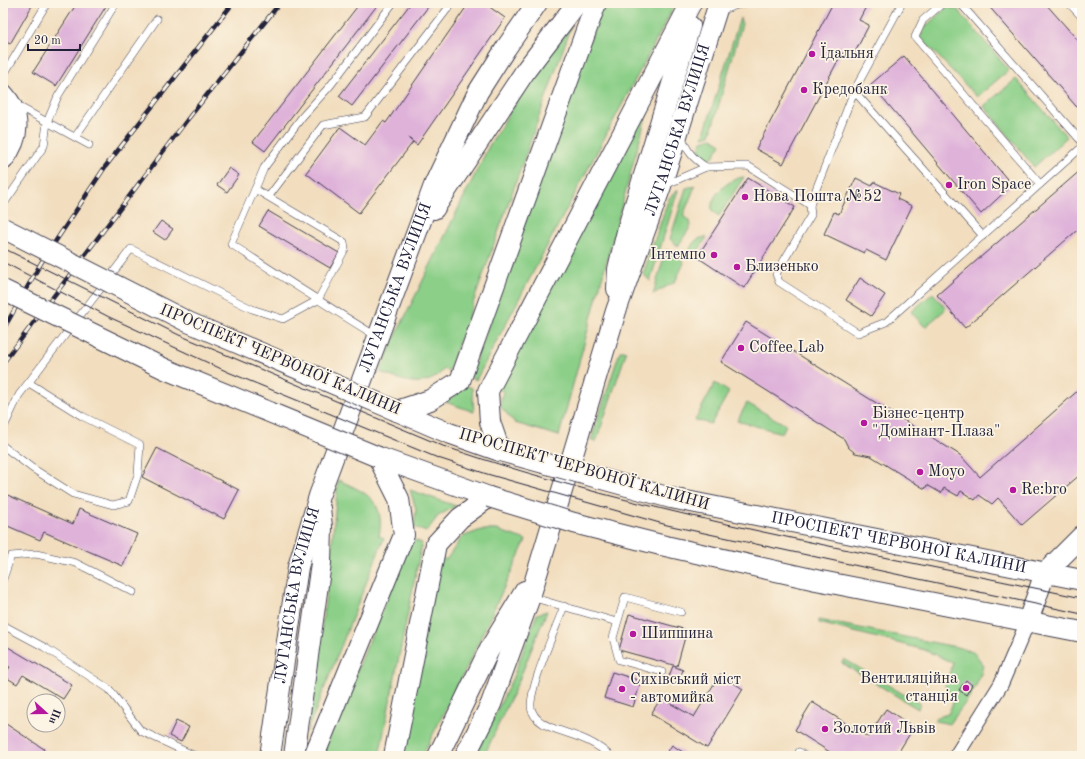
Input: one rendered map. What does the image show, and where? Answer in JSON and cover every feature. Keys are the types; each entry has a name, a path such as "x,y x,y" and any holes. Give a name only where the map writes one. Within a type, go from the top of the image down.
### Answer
{"main road":[{"name":"ЛУГАНСЬКА ВУЛИЦЯ","path":"270,756 298,567 319,496 376,336 416,237 435,183 474,98 537,3"},
{"path":"416,237 471,151 526,70 576,3"},
{"path":"397,411 430,400 460,381 596,3"},
{"path":"500,451 490,422 488,392 691,3"},
{"path":"616,311 618,269 628,227 696,3"},
{"name":"ЛУГАНСЬКА ВУЛИЦЯ","path":"466,756 491,704 530,597 616,311 680,130 718,7"},
{"path":"3,160 9,152 15,137 18,122 7,98"},
{"name":"ПРОСПЕКТ ЧЕРВОНОЇ КАЛИНИ","path":"3,228 188,322 446,432 500,451 671,498 1082,580"},
{"path":"3,290 164,369 378,457 490,498 574,523 660,545 816,580 1082,632"},
{"path":"314,756 404,535 399,499 378,457"},
{"path":"294,756 322,563 322,527 319,496"},
{"path":"394,756 436,544 460,518 490,498"},
{"path":"1028,621 1045,573 1082,536"},
{"path":"438,756 489,650 510,613 537,572"}],"street":[{"path":"956,756 1001,684 1028,621"}],"lane":[{"path":"3,76 47,3"},
{"path":"3,205 44,146 47,122 58,96 116,3"},
{"path":"376,336 231,244 264,168 302,117 330,86 393,3"},
{"path":"269,196 324,124 365,116 452,3"},
{"path":"718,7 744,3"},
{"path":"902,3 854,91 810,205 811,215 776,274 779,282 858,333 886,322 1082,147"},
{"path":"943,3 923,20 915,37 1040,184"},
{"path":"960,3 1082,142"},
{"path":"1070,3 1082,17"},
{"path":"75,138 157,18"},
{"path":"854,91 983,236"},
{"path":"7,98 75,138 90,145"},
{"path":"680,130 685,147 692,158 706,167"},
{"path":"661,186 706,167 748,166 810,205"},
{"path":"3,429 19,395 131,249 252,309 283,319 318,300 345,249 344,242 255,189"},
{"path":"3,446 32,468 72,494 112,505 129,501 138,474 140,445 82,416 46,392 29,383"},
{"path":"3,579 11,556 36,554 76,563 133,592"},
{"path":"530,597 617,622"},
{"path":"662,672 619,660 612,638 625,597 680,612"},
{"path":"564,606 532,693 531,710 538,720 588,740 602,748 610,756"},
{"path":"3,625 44,647 109,689 141,731 195,756"}],"green space":[{"path":"603,3 676,3 476,380 470,377"},
{"path":"947,7 958,10 1009,70 977,97 920,37 927,25"},
{"path":"740,18 742,24 710,135 703,137"},
{"path":"572,24 449,371 444,369 437,376 422,382 405,381 380,372 395,337 489,146 529,81"},
{"path":"1016,79 1067,137 1034,167 984,106"},
{"path":"647,107 648,109 559,436 515,423 500,406 503,391 497,388"},
{"path":"712,138 721,144 713,157 705,160 700,158 697,154 702,141"},
{"path":"744,177 719,216 712,211 712,205 717,193 733,180"},
{"path":"695,186 683,216 690,221 691,226 678,246 670,239 686,188"},
{"path":"678,190 650,281 643,274 669,198"},
{"path":"707,237 694,257 689,253 695,241 700,238"},
{"path":"666,250 681,258 684,263 675,282 653,294"},
{"path":"933,293 946,309 925,327 911,312"},
{"path":"620,351 625,351 626,353 596,442 591,440"},
{"path":"715,383 729,392 711,424 695,420"},
{"path":"465,385 472,388 474,412 446,402"},
{"path":"747,403 786,425 782,433 737,421"},
{"path":"338,480 357,489 372,499 379,514 379,536 384,538 307,732 329,574"},
{"path":"410,490 456,506 438,516 426,532 414,527 416,509"},
{"path":"481,530 497,530 526,540 467,667 422,756 402,756 439,557 446,560 462,537"},
{"path":"411,539 422,543 379,756 322,756"},
{"path":"547,611 519,680 484,756 475,756 513,677 537,614"},
{"path":"819,620 961,648 975,653 983,665 981,673 970,696 950,724 935,721 935,718 948,714 953,703 945,685 953,663 925,650 819,623"},
{"path":"844,659 920,704 918,709 842,663"}],"building":[{"path":"3,3 33,4 10,44 3,40"},
{"path":"77,3 108,3 56,86 33,72"},
{"path":"360,3 379,3 265,151 253,142"},
{"path":"411,3 431,3 352,106 339,96"},
{"path":"469,3 484,3 505,18 417,145 408,138 413,142 359,213 306,173 340,127 365,145 383,121 386,123"},
{"path":"833,3 868,3 859,20 869,25 852,58 842,53 783,164 756,149"},
{"path":"986,3 1045,3 1082,45 1082,113"},
{"path":"904,56 1012,185 981,214 871,84"},
{"path":"229,168 239,175 227,192 217,185"},
{"path":"1082,169 1082,226 965,328 937,295"},
{"path":"748,178 795,207 744,288 697,257"},
{"path":"856,178 872,186 874,182 899,194 897,199 912,206 886,260 866,250 864,253 824,234 834,212 839,214"},
{"path":"268,211 339,253 330,268 259,226"},
{"path":"161,221 173,229 165,240 153,232"},
{"path":"860,278 885,295 871,316 846,300"},
{"name":"Бізнес-центр \"Домінант-Плаза\"","path":"746,322 960,455 980,477 1082,387 1082,473 1022,525 998,498 992,504 979,495 975,500 961,491 958,496 944,488 941,493 927,485 925,489 871,456 855,453 848,447 844,439 721,362"},
{"path":"157,448 239,490 224,519 142,477"},
{"path":"3,493 73,524 79,509 137,534 123,566 44,532 40,540 3,524"},
{"path":"629,614 687,630 677,666 619,650"},
{"path":"3,644 72,685 66,694 66,693 53,693 23,675 17,684 4,676 10,667 3,663"},
{"path":"673,666 683,670 677,685 667,681"},
{"name":"Сихівський міст - автомийка","path":"612,672 641,681 633,707 604,698"},
{"path":"720,674 743,689 707,748 651,714 661,698 694,717"},
{"name":"Вентиляційна станція","path":"966,680 972,685 966,695 959,690"},
{"name":"Золотий Львів","path":"812,702 868,737 886,709 914,727 896,756 836,756 795,730"},
{"path":"176,721 189,727 181,742 169,736"},
{"path":"3,722 44,749 40,756 3,756"},
{"path":"672,745 689,756 665,756"}],"tram line":[{"path":"3,248 179,335 443,446 521,471 680,513 1082,598"},
{"path":"3,262 109,317 228,372 438,458 487,474 667,525 1082,614"}],"railway":[{"path":"3,330 41,263 105,167 233,3"},
{"path":"3,363 187,120 280,3"}],"place":[{"name":"Їдальня","path":"812,54"},
{"name":"Кредобанк","path":"804,90"},
{"name":"Iron Space","path":"949,185"},
{"name":"Нова Пошта №52","path":"745,197"},
{"name":"Інтемпо","path":"714,255"},
{"name":"Близенько","path":"737,267"},
{"name":"Coffee Lab","path":"741,348"},
{"name":"Бізнес-центр \"Домінант-Плаза\"","path":"864,423"},
{"name":"Moyo","path":"920,472"},
{"name":"Re:bro","path":"1013,490"},
{"name":"Шипшина","path":"633,634"},
{"name":"Вентиляційна станція","path":"966,688"},
{"name":"Сихівський міст - автомийка","path":"622,689"},
{"name":"Золотий Львів","path":"825,729"}]}
